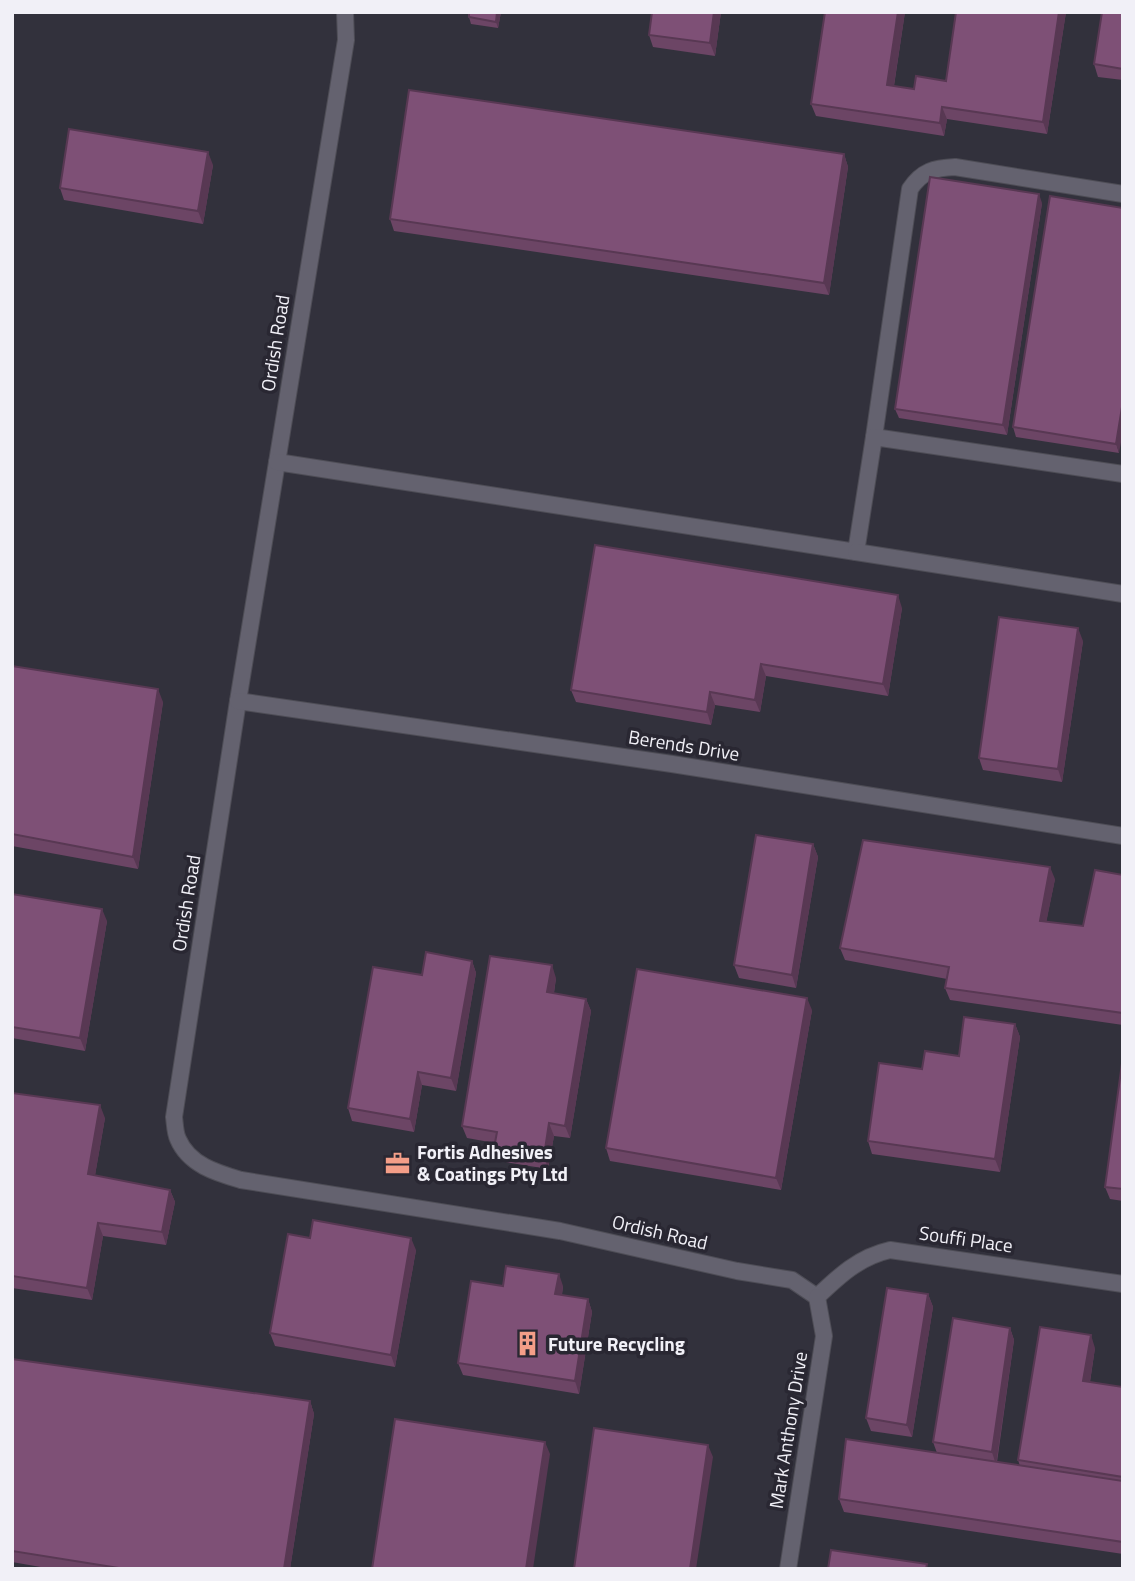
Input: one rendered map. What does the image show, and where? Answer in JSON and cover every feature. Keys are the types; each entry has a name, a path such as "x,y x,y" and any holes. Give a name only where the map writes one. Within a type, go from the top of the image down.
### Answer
{"street":[{"name":"Ordish Road","path":"345,12 346,40 238,701 174,1117 178,1139 191,1158 212,1171 241,1180 560,1231 737,1271 792,1280 817,1297"},
{"path":"856,552 910,189 918,178 926,171 955,167 1123,194"},
{"path":"874,436 1123,474"},
{"path":"277,462 1123,594"},
{"name":"Berends Drive","path":"238,701 672,764 1123,836"},
{"name":"Souffi Place","path":"817,1297 858,1262 872,1254 890,1250 1123,1284"},
{"name":"Mark Anthony Drive","path":"788,1569 824,1336 817,1297"}],"building":[{"path":"469,12 497,12 496,22 469,17"},
{"path":"652,12 714,12 710,43 649,35"},
{"path":"825,12 898,12 887,85 914,89 916,76 946,81 956,12 1059,12 1043,122 942,107 940,123 811,104"},
{"path":"1102,12 1123,12 1123,69 1094,64"},
{"path":"409,90 844,154 824,283 390,219"},
{"path":"69,129 208,152 198,211 60,188"},
{"path":"930,177 1039,194 1003,425 895,409"},
{"path":"1050,196 1123,208 1123,401 1116,444 1013,427"},
{"path":"595,545 898,595 883,684 761,664 755,700 710,692 707,712 571,690"},
{"path":"999,617 1078,628 1058,769 979,758"},
{"path":"12,666 158,689 133,857 12,834"},
{"path":"756,835 813,844 792,975 734,965"},
{"path":"863,840 1050,867 1040,921 1083,926 1095,870 1123,875 1123,1013 945,988 949,967 840,948"},
{"path":"12,894 102,909 80,1038 12,1027"},
{"path":"426,952 472,961 451,1078 418,1072 410,1119 348,1108 373,967 422,975"},
{"path":"490,956 552,965 547,992 586,999 565,1126 549,1123 544,1156 494,1148 497,1132 462,1126"},
{"path":"637,969 807,998 776,1178 606,1148"},
{"path":"964,1017 1015,1024 995,1159 868,1141 879,1063 922,1069 925,1051 959,1056"},
{"path":"1123,1056 1123,1189 1105,1187"},
{"path":"12,1093 100,1105 88,1174 170,1190 162,1232 98,1223 87,1288 12,1276"},
{"path":"313,1220 411,1238 391,1355 270,1333 288,1234 310,1238"},
{"name":"Future Recycling","path":"506,1266 559,1274 555,1294 588,1299 575,1381 458,1363 471,1281 503,1286"},
{"path":"887,1288 928,1294 907,1425 866,1418"},
{"path":"953,1318 1010,1328 992,1452 933,1442"},
{"path":"1040,1327 1091,1335 1083,1381 1123,1387 1123,1477 1018,1460"},
{"path":"12,1359 310,1401 284,1569 125,1569 12,1551"},
{"path":"395,1419 545,1442 526,1569 372,1569"},
{"path":"594,1428 708,1445 690,1569 574,1569"},
{"path":"846,1439 1123,1481 1123,1542 839,1499"},
{"path":"831,1550 927,1564 926,1569 828,1569"}],"place":[{"name":"Fortis Adhesives & Coatings Pty Ltd","path":"397,1163"},
{"name":"Future Recycling","path":"528,1344"}]}
